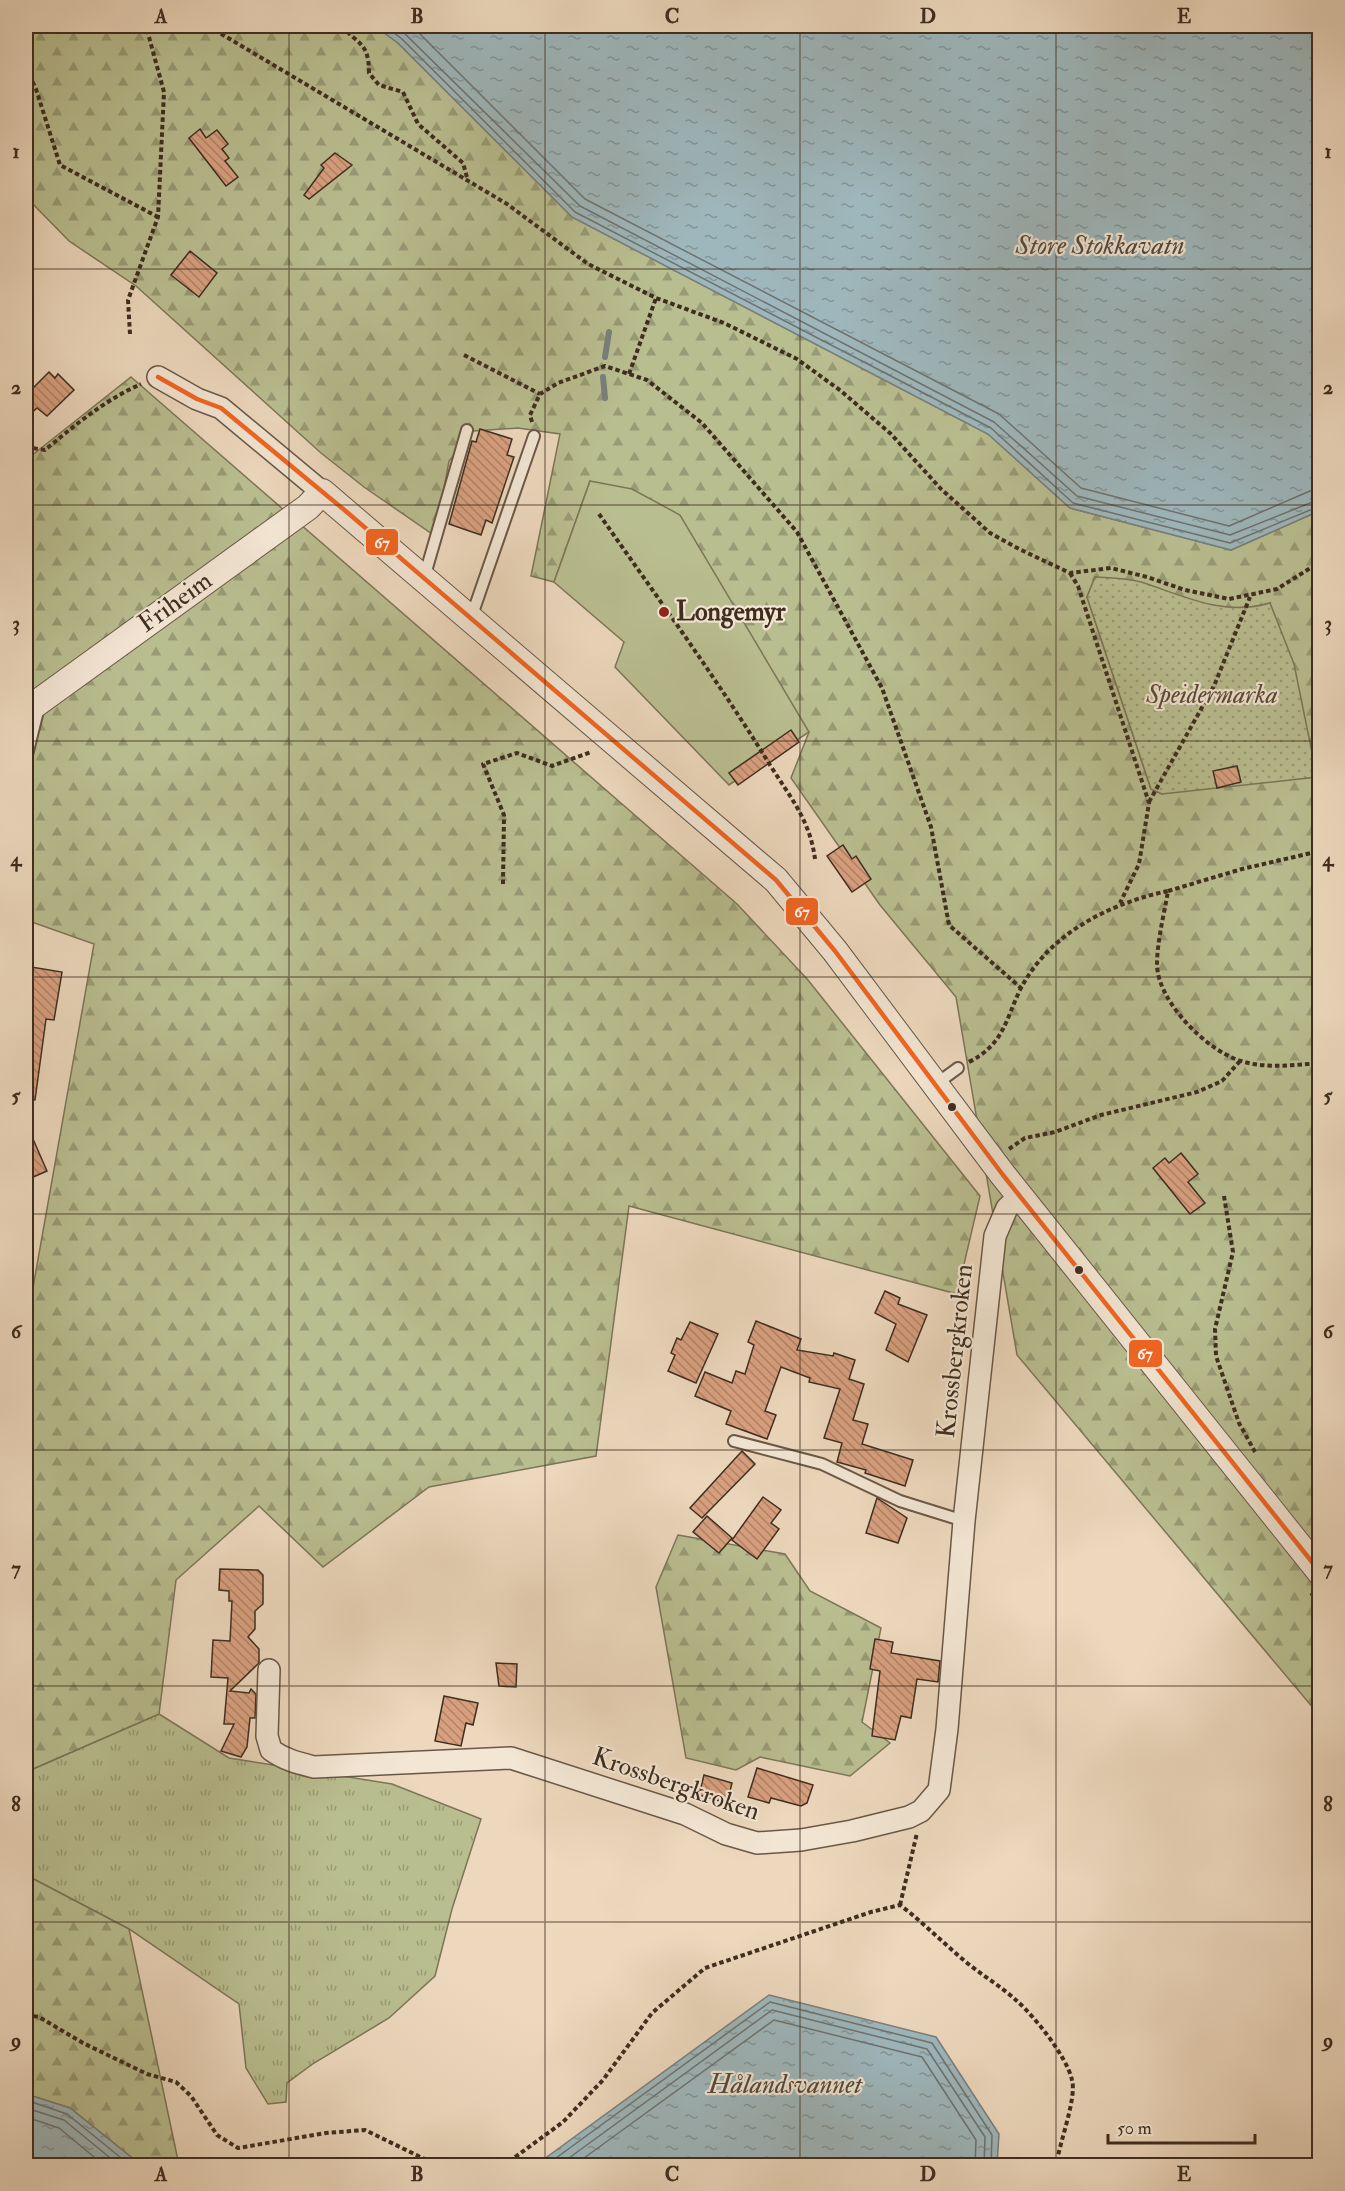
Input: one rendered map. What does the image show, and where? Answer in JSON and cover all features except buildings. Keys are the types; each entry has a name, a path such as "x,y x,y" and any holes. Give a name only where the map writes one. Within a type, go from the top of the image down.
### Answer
{"street":[{"path":"158,377 197,399 221,408 424,578 470,621 776,880 835,951 1020,1196 1251,1485 1312,1578"},
{"name":"Friheim","path":"33,706 308,507 322,492"},
{"name":"Krossbergkroken","path":"270,1670 267,1736 271,1750 283,1759 299,1764 314,1767 511,1758 686,1814 726,1834 757,1843 801,1840 852,1831 909,1817 921,1811 939,1790 947,1729 964,1521 995,1236 1003,1213 1020,1196"}],"lane":[{"path":"424,578 466,430"},
{"path":"470,621 534,436"},
{"path":"26,759 33,706"},
{"path":"936,1084 958,1068"},
{"path":"734,1442 822,1464 900,1501 964,1521"}],"path":[{"path":"130,334 128,300 158,217 164,92 146,26"},
{"path":"208,26 507,204 588,264 656,298 724,323 797,359 841,390 891,434 941,489 990,533 1070,573 1078,586 1149,803"},
{"path":"342,26 359,39 369,58 369,74 379,85 403,92 418,124 463,163 468,181"},
{"path":"26,68 36,89 60,165 158,217"},
{"path":"629,374 656,298"},
{"path":"464,355 540,394"},
{"path":"534,436 530,415 540,394 558,382 605,366 646,380 702,423 797,532 882,688 931,827 948,925 1021,988"},
{"path":"26,447 28,450 45,450 81,421 122,393 158,377"},
{"path":"599,514 744,723 800,810 812,836 815,859"},
{"path":"1070,573 1111,568 1229,599 1277,589 1320,562"},
{"path":"1120,904 1139,864 1149,803 1214,686 1251,596"},
{"path":"503,884 504,815 483,764 517,753 552,766 592,751 584,744"},
{"path":"958,1068 981,1056 1000,1038 1021,988 1049,952 1086,921 1120,904 1242,869 1320,851"},
{"path":"1168,891 1157,966 1166,994 1180,1018 1205,1040 1240,1061 1275,1066 1320,1063"},
{"path":"1006,1151 1025,1138 1055,1132 1101,1115 1197,1092 1222,1081 1240,1061"},
{"path":"1224,1196 1233,1252 1215,1329 1216,1356 1239,1423 1256,1454 1251,1485"},
{"path":"1312,1578 1320,1603"},
{"path":"900,1905 921,1811"},
{"path":"503,2166 562,2122 603,2080 652,2013 705,1968 871,1912 900,1905"},
{"path":"900,1905 930,1928 965,1961 1018,2002 1058,2052 1072,2080 1072,2101 1060,2138 1056,2166"},
{"path":"26,2015 39,2017 83,2043 147,2074 177,2082 191,2096 217,2135 238,2148 326,2133 365,2130 439,2166"}],"green space":[{"path":"26,26 375,26 398,43 572,217 988,434 1070,508 1231,550 1319,511 1319,1715 1017,1355 956,997 880,905 791,778 809,732 590,481 554,582 531,576 560,434 518,428 473,431 449,461 435,536 364,487 321,453 136,286 69,241 26,197","holes":["1095,577 1205,605 1228,608 1270,603 1162,794 1151,789 1087,597"]},
{"path":"131,377 737,904 808,980 980,1196 957,1294 629,1206 596,1456 429,1487 323,1567 259,1506 176,1580 159,1714 26,1772 26,1327 94,944 26,920 26,460"},
{"name":"Longemyr","path":"590,481 632,489 680,515 809,732 729,785 615,667 624,642 554,582"},
{"name":"Speidermarka","path":"1095,577 1141,582 1220,606 1253,607 1270,603 1294,664 1317,777 1162,794 1151,789 1087,597"},
{"path":"678,1535 785,1554 810,1591 881,1628 862,1722 890,1743 850,1776 760,1757 736,1770 686,1758 656,1587"},
{"path":"159,1714 229,1758 392,1784 481,1819 452,1909 435,1976 389,2018 314,2063 287,2083 286,2102 268,2104 246,2068 239,2004 129,1929 26,1875 26,1772"},
{"path":"26,1875 129,1929 179,2165 141,2165 70,2108 26,2094"}],"water":[{"name":"Store Stokkavatn","path":"375,26 1319,26 1319,511 1231,550 1070,508 988,434 572,217 398,43"},
{"name":"Hålandsvannet","path":"769,1995 936,2037 999,2134 997,2165 536,2165"},
{"path":"26,2094 70,2108 141,2165 26,2165"}],"waterway":[{"path":"605,357 609,332"},
{"path":"603,377 605,398"}],"transit line":[{"name":"67","path":"158,377 197,399 221,408 348,513 776,880 835,951 1003,1175 1320,1572"}],"place":[{"name":"Longemyr","path":"664,612"}]}
